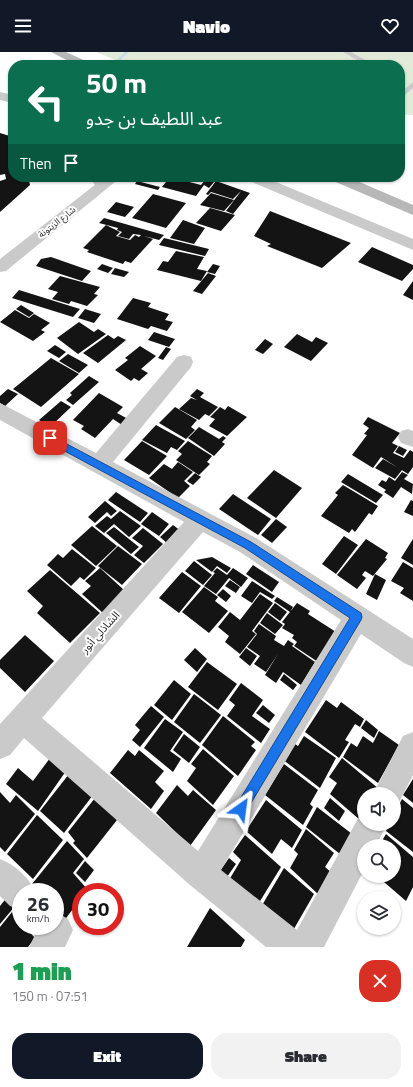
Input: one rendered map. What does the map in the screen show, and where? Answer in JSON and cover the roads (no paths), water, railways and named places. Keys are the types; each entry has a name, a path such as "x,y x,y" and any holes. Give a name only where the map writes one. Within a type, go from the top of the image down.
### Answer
{"main road":[{"path":"57,52 75,60"},
{"path":"348,182 413,210"}],"street":[{"name":"شارع الزيتونة","path":"0,267 97,182"},
{"path":"264,182 413,245"},
{"path":"98,465 184,362"},
{"path":"0,411 248,545 413,654"},
{"name":"الشاذلي أنور","path":"0,745 200,520"},
{"path":"201,874 357,617"},
{"path":"23,719 201,874 292,947"},
{"path":"392,787 413,746"},
{"path":"306,947 368,831"},
{"path":"0,874 12,886"},
{"path":"45,947 53,935"}],"lane":[{"path":"346,52 361,60"},
{"path":"405,92 413,84"}],"waterway":[{"path":"118,60 127,52"}]}
